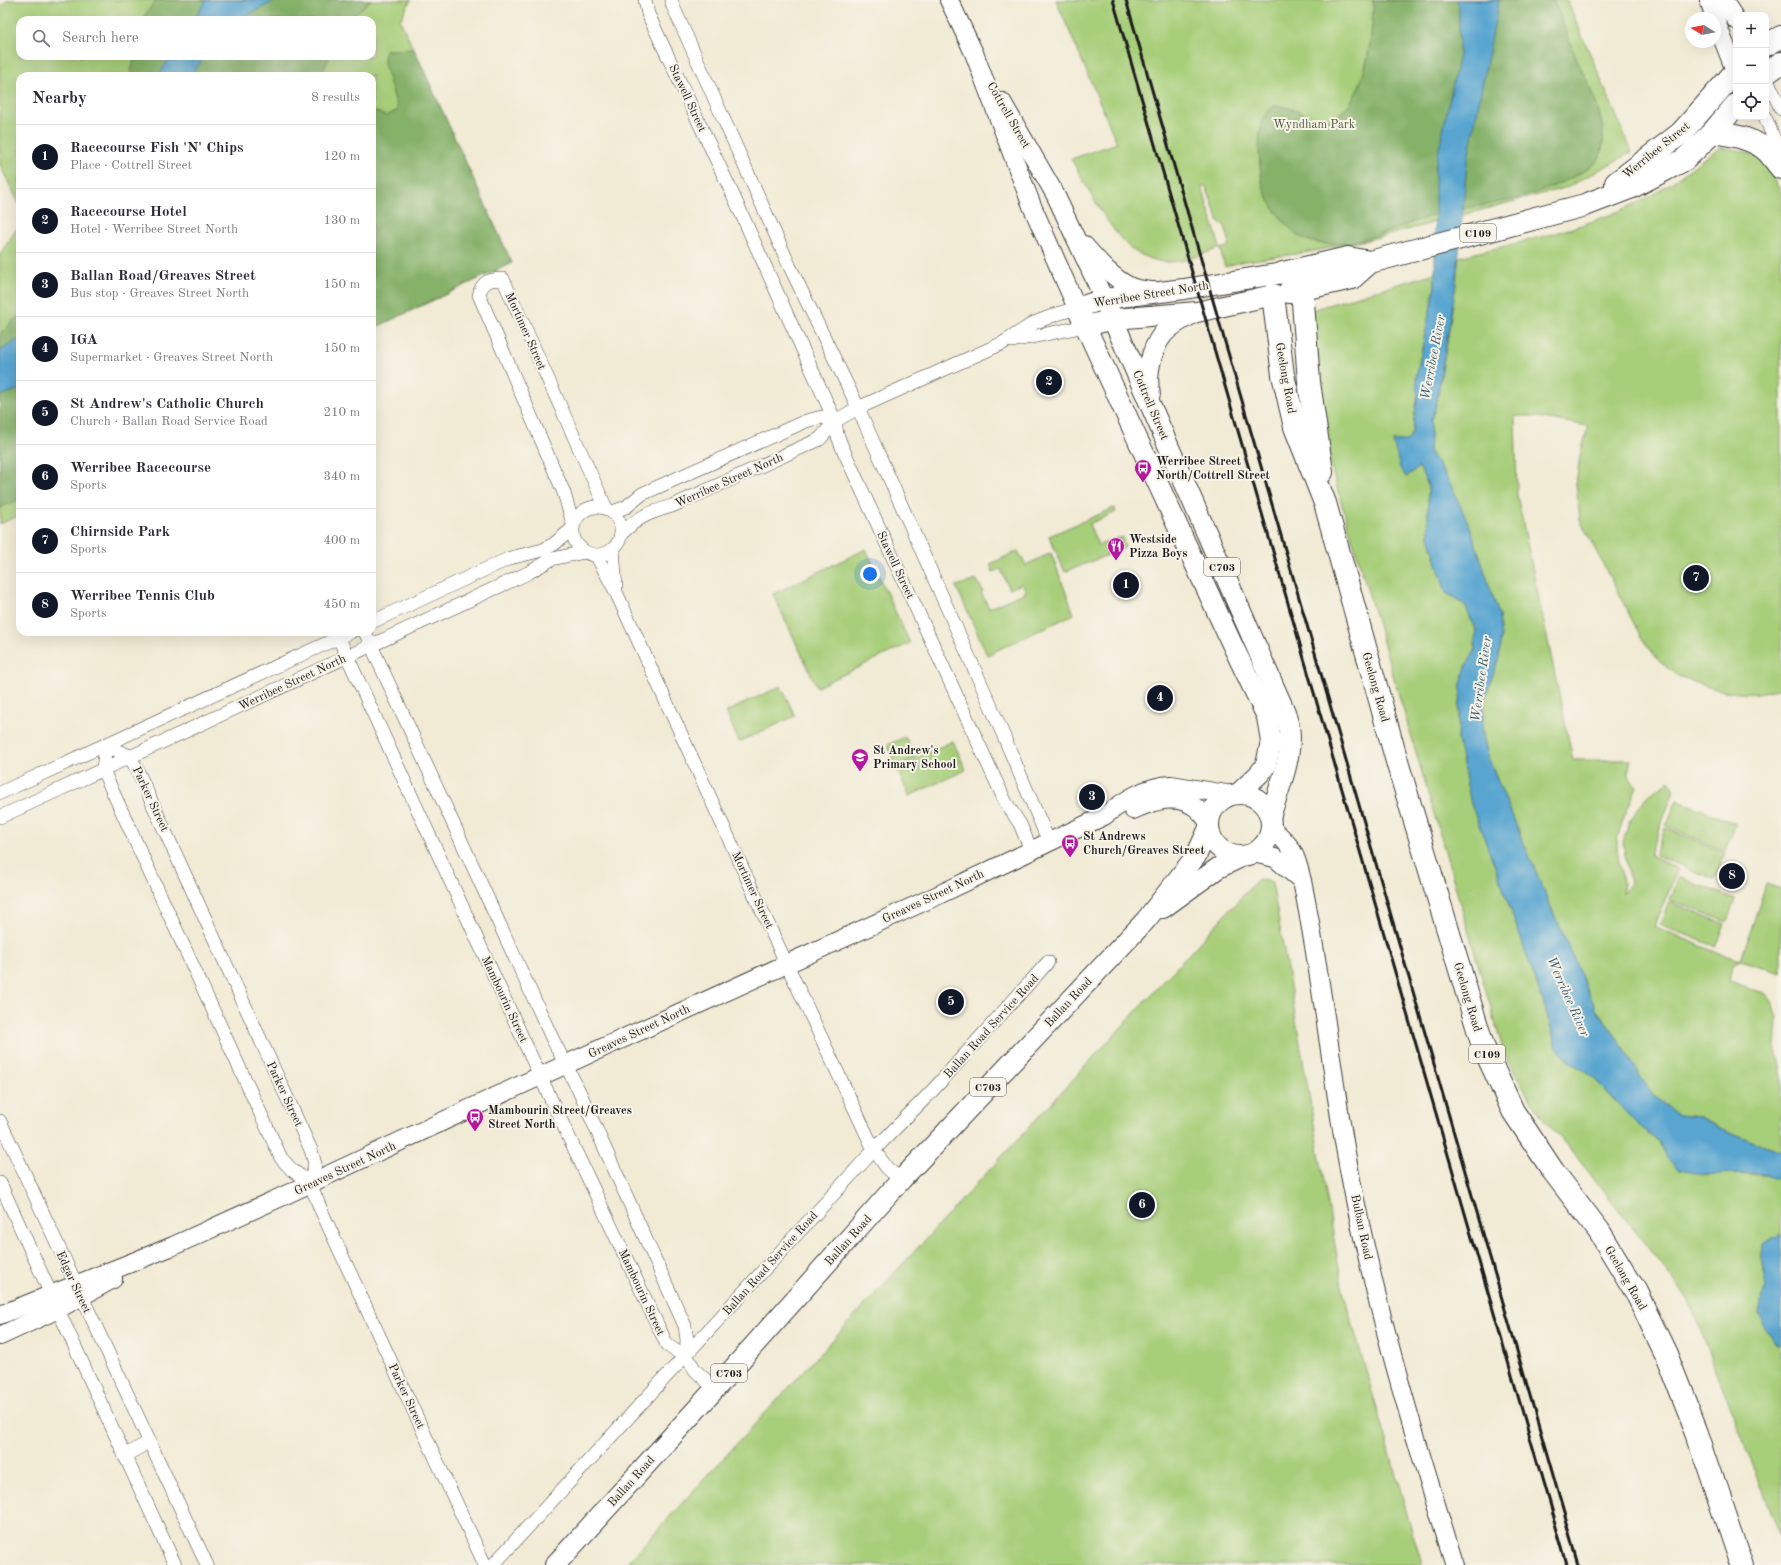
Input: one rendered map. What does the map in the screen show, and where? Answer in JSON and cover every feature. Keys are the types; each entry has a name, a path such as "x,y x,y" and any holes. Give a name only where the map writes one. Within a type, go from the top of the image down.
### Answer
{"highway":[{"path":"1769,44 1781,38"},
{"path":"1769,71 1781,63"},
{"name":"Werribee Street","path":"1585,205 1643,164 1681,133 1733,75"},
{"name":"Werribee Street","path":"1283,273 1348,258 1370,262 1585,205 1632,187 1684,160 1713,132 1733,109"},
{"path":"1713,132 1745,139 1759,146 1766,150 1781,168"},
{"name":"Werribee Street","path":"1273,295 1352,278 1370,262"},
{"path":"1273,295 1283,273 1302,289"},
{"name":"Geelong Road","path":"1302,289 1309,382 1325,503"},
{"name":"Geelong Road","path":"1273,295 1283,374 1295,428 1325,503 1398,765 1483,1046 1513,1111 1553,1171 1599,1231 1636,1292 1666,1354 1696,1433 1742,1565"}],"main road":[{"name":"Werribee Street North","path":"1077,308 1104,300 1283,273"},
{"name":"Werribee Street North","path":"1086,326 1114,319 1197,312 1273,295"},
{"name":"Cottrell Street","path":"1104,300 1114,319 1285,712 1290,735 1287,764 1271,823"},
{"name":"Cottrell Street","path":"1077,308 1230,642 1267,717 1271,741 1266,765 1259,774 1235,794"},
{"name":"C703","path":"1153,410 1148,378 1156,346 1163,334 1172,326 1185,317 1197,312"},
{"path":"1230,642 1236,631 1236,599"},
{"name":"C703","path":"1210,826 1210,817 1214,807 1222,799 1235,794"},
{"path":"1235,794 1249,795 1259,800 1266,808 1271,823"},
{"name":"C703","path":"1248,854 1261,848 1267,840 1271,823"},
{"path":"1210,826 1212,838 1218,846 1232,855 1248,854"},
{"name":"Ballan Road","path":"554,1565 715,1389 901,1180 1146,920 1196,856 1210,826"},
{"name":"Ballan Road","path":"1146,920 1218,868 1248,854"}],"street":[{"name":"Stawell Street","path":"645,0 648,14 734,195 835,421 837,434 842,447 1005,801 1020,824 1031,850"},
{"name":"Stawell Street","path":"672,0 672,4 790,267 858,408 990,704 1049,842"},
{"name":"Cottrell Street","path":"949,0 974,53 1032,206 1077,308"},
{"path":"1709,0 1713,12"},
{"path":"1724,0 1733,15"},
{"path":"1721,34 1733,64"},
{"name":"Cottrell Street","path":"974,53 1055,194 1104,300"},
{"path":"1769,83 1781,109"},
{"path":"1766,120 1781,156"},
{"path":"734,195 754,187"},
{"path":"1072,230 1094,256 1123,282 1133,288 1159,292"},
{"path":"771,276 790,267"},
{"name":"Mortimer Street","path":"573,526 564,493 478,295 480,286 485,282 493,279 503,279 609,510"},
{"name":"Werribee Street North","path":"621,534 634,521 647,514 672,506 820,439 835,421 858,408 1002,343 1034,323 1077,308"},
{"name":"Werribee Street North","path":"1002,343 1086,326"},
{"name":"Werribee Street North","path":"609,510 626,507 642,494 806,422 822,417 835,421"},
{"path":"376,620 510,558 543,550 554,544 573,526 577,517 582,511 590,507 598,506 609,510 621,526 621,534 613,549 608,552 590,554 575,542 573,526"},
{"name":"Mortimer Street","path":"613,549 616,592"},
{"name":"Werribee Street North","path":"0,817 371,644 528,573 552,559 590,554"},
{"name":"Mortimer Street","path":"590,554 616,592 786,963 874,1150 886,1168 901,1180"},
{"name":"Werribee Street North","path":"0,793 106,746 335,636"},
{"name":"Mambourin Street","path":"338,636 540,1076 667,1345 676,1352 686,1355"},
{"name":"Mambourin Street","path":"367,636 549,1031 566,1064 685,1326 687,1340 686,1355 696,1370 715,1389"},
{"path":"103,768 106,746"},
{"name":"Parker Street","path":"106,746 130,756 311,1150 315,1164 310,1184"},
{"name":"Parker Street","path":"103,768 281,1158 292,1170 310,1184 484,1565"},
{"name":"Greaves Street North","path":"0,1336 54,1301 786,963 934,897 1104,816 1126,799 1162,786 1235,794"},
{"name":"Greaves Street North","path":"1104,816 1132,810 1162,799 1177,799 1196,807 1210,826"},
{"name":"Bulban Road","path":"1271,823 1290,846 1297,859 1302,881 1346,1154 1367,1253 1416,1434 1456,1565"},
{"path":"1248,854 1275,858 1302,881"},
{"name":"Ballan Road Service Road","path":"494,1565 874,1150 933,1090 1048,962"},
{"name":"Edgar Street","path":"0,1121 207,1565"},
{"path":"0,1183 174,1565"},
{"name":"Greaves Street North","path":"0,1316 54,1301"},
{"path":"124,1456 149,1442"}],"green space":[{"path":"8,0 411,0 400,20 512,263 376,327 376,72 16,72 16,198 0,165 0,7"},
{"path":"156,0 371,0 354,16 145,15"},
{"name":"Wyndham Park","path":"1056,0 1567,0 1632,152 1568,187 1368,240 1309,252 1240,262 1225,267 1220,249 1228,247 1229,240 1225,226 1219,223 1206,186 1202,187 1220,248 1183,261 1165,262 1155,260 1134,251 1113,229 1105,218 1071,159 1117,143"},
{"name":"Wyndham Park","path":"1373,0 1553,0 1598,108 1603,133 1603,145 1599,159 1590,167 1570,179 1545,190 1493,204 1451,210 1373,237 1352,242 1331,244 1313,242 1296,234 1281,218 1263,187 1259,153 1262,121 1266,114 1274,106 1300,112 1314,120 1319,121 1335,117 1347,106 1357,91 1364,73 1371,33"},
{"path":"414,49 512,263 376,327 376,112 386,116 398,110 384,63 385,50"},
{"path":"134,60 328,60 323,72 131,72"},
{"path":"1719,148 1741,151 1757,157 1767,167 1781,193 1781,688 1760,693 1736,693 1711,688 1688,680 1669,669 1647,646 1580,520 1576,484 1580,456 1588,426 1533,416 1515,416 1517,495 1573,760 1631,760 1629,774 1631,780 1637,786 1619,831 1617,845 1623,882 1623,894 1630,884 1623,843 1629,822 1646,797 1669,781 1674,790 1650,855 1678,869 1654,926 1720,954 1741,960 1734,964 1729,981 1740,986 1765,993 1772,1001 1777,1019 1775,1047 1781,1070 1781,1152 1734,1134 1699,1118 1679,1116 1654,1096 1635,1069 1625,1049 1596,1009 1546,896 1489,760 1482,731 1484,702 1491,681 1499,615 1449,481 1429,451 1431,420 1436,405 1448,337 1459,257 1552,234 1620,211 1672,183"},
{"path":"16,230 16,517 0,524 0,254"},
{"path":"1435,273 1435,286 1416,378 1418,394 1412,433 1407,441 1393,441 1406,477 1419,467 1428,485 1429,536 1446,593 1456,598 1466,607 1476,631 1475,649 1466,667 1459,709 1458,740 1471,804 1498,874 1543,1001 1557,1048 1567,1059 1589,1073 1636,1123 1658,1140 1666,1155 1706,1174 1735,1173 1774,1176 1781,1181 1781,1234 1763,1244 1762,1256 1767,1287 1762,1297 1772,1337 1775,1344 1781,1346 1781,1537 1689,1300 1575,1155 1547,1123 1532,1103 1505,1056 1332,471 1320,402 1311,310"},
{"path":"16,318 16,501 0,508 0,334"},
{"path":"1114,508 1116,512 1089,524 1098,545 1122,537 1125,548 1065,572 1049,536"},
{"path":"866,549 910,643 817,687 773,594"},
{"path":"1018,551 1026,565 1051,553 1074,614 987,655 956,586 977,580 983,592 981,593 989,608 1026,592 1022,584 1009,589 1001,569 993,572 990,564"},
{"path":"781,686 795,716 739,742 726,712"},
{"path":"905,737 910,746 891,755 887,745"},
{"path":"953,741 966,770 909,796 896,767"},
{"path":"910,748 915,758 896,766 891,757"},
{"path":"1677,800 1736,824 1725,851 1666,826"},
{"path":"1665,828 1725,853 1714,879 1655,855"},
{"path":"1679,877 1735,899 1727,922 1670,900"},
{"path":"1258,879 1272,882 1343,1291 1422,1565 625,1565"},
{"path":"1766,884 1781,889 1781,973 1741,960"},
{"path":"1669,902 1725,924 1716,947 1660,924"}],"water":[{"path":"206,0 277,0 245,16 196,16"},
{"name":"Werribee River","path":"1457,0 1499,0 1467,163 1456,285 1436,405 1431,420 1429,451 1449,481 1471,529 1499,615 1501,637 1499,657 1484,702 1482,731 1489,760 1546,896 1596,1009 1625,1049 1635,1069 1654,1096 1679,1116 1699,1118 1734,1134 1781,1152 1781,1181 1774,1177 1755,1173 1703,1174 1678,1170 1666,1155 1658,1140 1636,1123 1589,1073 1567,1059 1557,1048 1543,1001 1498,874 1471,804 1458,740 1461,683 1466,667 1475,649 1476,631 1466,607 1456,598 1446,593 1429,536 1428,485 1419,467 1406,477 1400,468 1393,441 1407,441 1412,433 1418,394 1416,378 1435,286 1435,168 1459,55 1459,7"},
{"path":"168,60 203,60 193,72 161,72"},
{"path":"16,341 16,390 0,396 0,351"},
{"path":"1781,1234 1781,1346 1775,1344 1759,1315 1762,1297 1767,1287 1762,1256 1763,1244"}],"railway":[{"path":"1113,0 1567,1565"},
{"path":"1126,0 1579,1565"}],"place":[{"name":"Racecourse Hotel","path":"1049,382"},
{"name":"Werribee Street North/Cottrell Street","path":"1143,483"},
{"name":"Westside Pizza Boys","path":"1116,561"},
{"name":"Chirnside Park","path":"1696,578"},
{"name":"Racecourse Fish 'N' Chips","path":"1126,585"},
{"name":"IGA","path":"1160,698"},
{"name":"St Andrew's Primary School","path":"860,772"},
{"name":"Ballan Road/Greaves Street","path":"1092,797"},
{"name":"St Andrews Church/Greaves Street","path":"1070,858"},
{"name":"Werribee Tennis Club","path":"1732,876"},
{"name":"St Andrew's Catholic Church","path":"951,1002"},
{"name":"Mambourin Street/Greaves Street North","path":"475,1132"},
{"name":"Werribee Racecourse","path":"1142,1205"}]}
